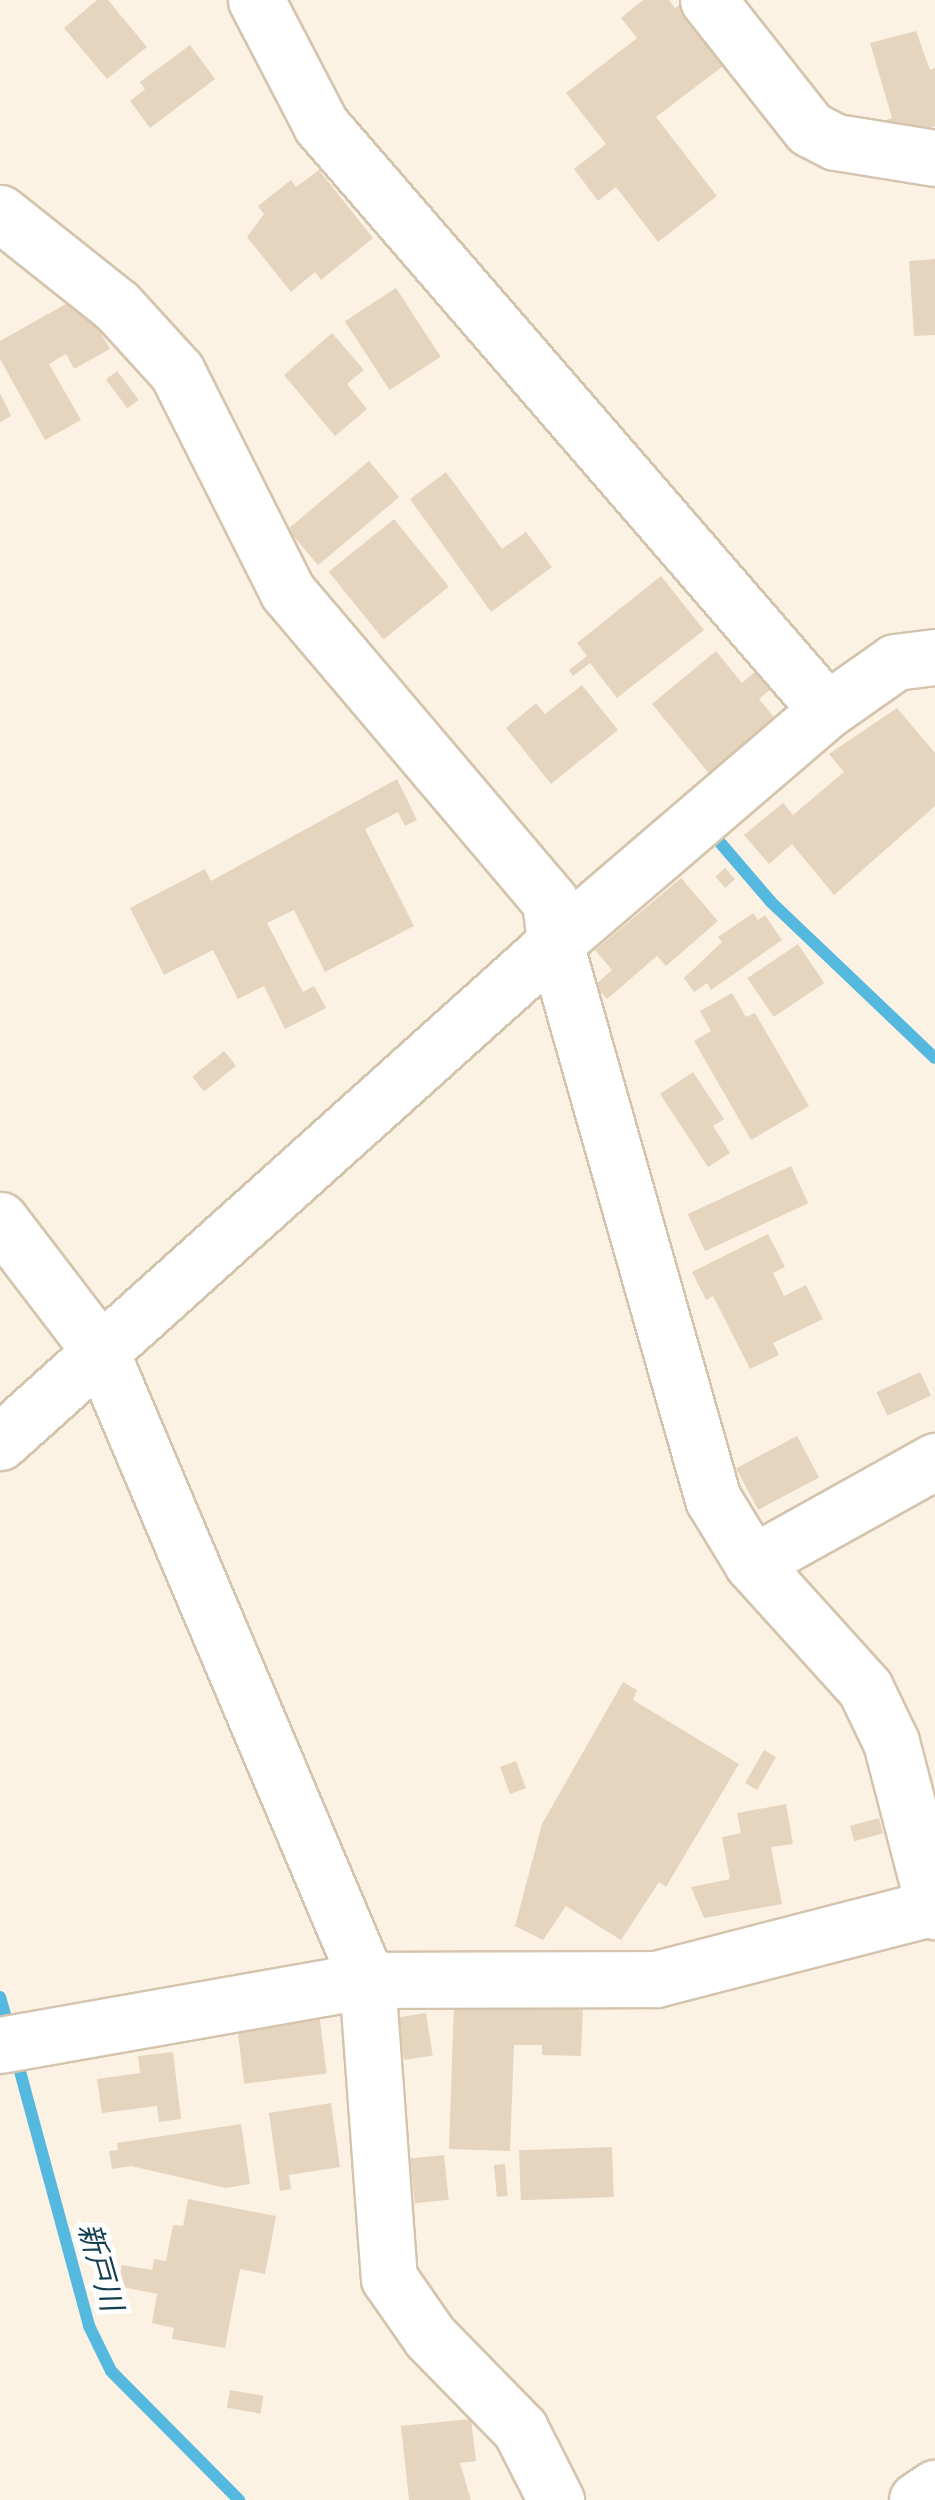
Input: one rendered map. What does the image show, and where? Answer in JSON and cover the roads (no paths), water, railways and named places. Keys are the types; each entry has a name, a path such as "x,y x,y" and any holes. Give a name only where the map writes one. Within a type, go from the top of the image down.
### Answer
{"street":[{"path":"256,0 299,92 329,136 827,710"},
{"path":"708,0 810,128 836,142 935,158"},
{"path":"0,214 117,306 177,372 287,591 550,901 554,943 713,1500 752,1563 865,1688 891,1742 935,1909 656,1979 367,1980 18,2042"},
{"path":"0,1442 554,943 827,710 895,662 935,657"},
{"path":"0,1220 101,1352 367,1980 389,2278 430,2337 520,2429 556,2500"},
{"path":"752,1563 935,1462"},
{"path":"917,2500 935,2488"}],"waterway":[{"path":"717,839 771,902 935,1058"},
{"name":"新戸川","path":"0,1997 9,2029"},
{"name":"新戸川","path":"15,2053 89,2326 111,2371 239,2500"}]}
